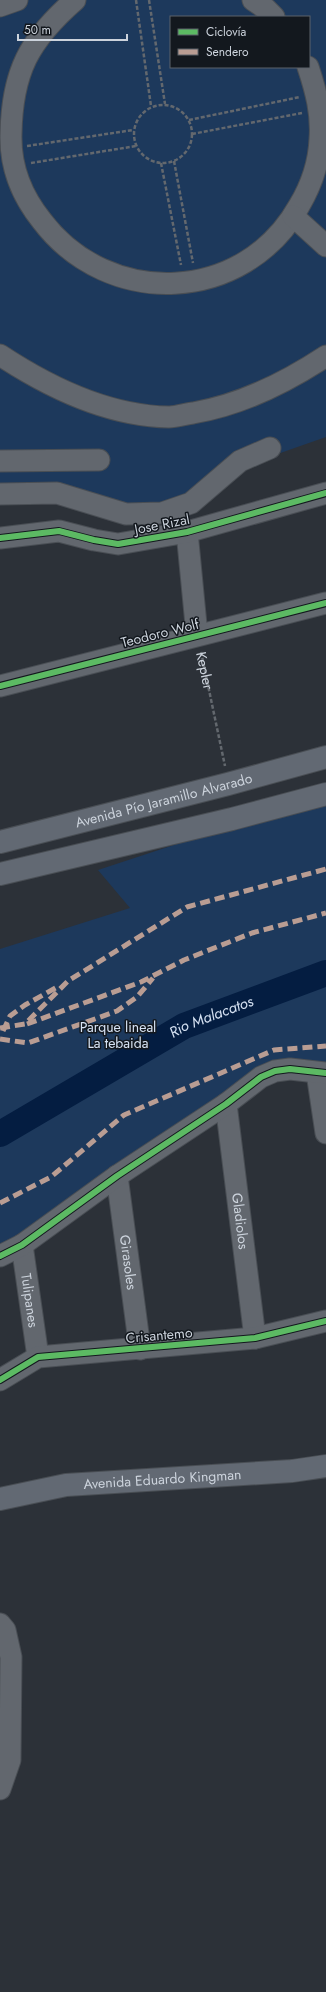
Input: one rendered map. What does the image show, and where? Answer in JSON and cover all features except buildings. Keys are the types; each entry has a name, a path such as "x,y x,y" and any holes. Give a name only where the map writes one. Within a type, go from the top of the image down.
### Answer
{"main road":[{"name":"Avenida Pío Jaramillo Alvarado","path":"0,842 228,784 326,757"},
{"path":"0,874 232,819 326,794"},
{"name":"Avenida Eduardo Kingman","path":"0,1499 66,1485 292,1471 326,1466"}],"street":[{"path":"0,6 18,0"},
{"path":"75,0 52,20 37,39 19,75 11,106 9,157 23,191 35,213 50,232 78,257 111,274 135,281 160,284 190,282 220,274 241,264 261,251 278,235 293,216 307,193 316,167 320,140 318,102 308,68"},
{"path":"253,0 273,16"},
{"path":"293,216 326,246"},
{"path":"0,355 50,386 89,401 129,413 170,417 209,410 244,400 278,385 326,356"},
{"path":"0,494 57,493 126,514 162,513 191,503 240,461 270,448"},
{"path":"0,461 99,460"},
{"name":"Jose Rizal","path":"0,538 59,531 94,540 118,544 187,532 326,493"},
{"name":"Kepler","path":"187,532 197,635"},
{"name":"Teodoro Wolf","path":"0,686 326,603"},
{"path":"0,1256 22,1245 117,1176 226,1104 261,1077 275,1071 290,1070 322,1073 326,1133"},
{"name":"Gladiolos","path":"226,1104 255,1338"},
{"name":"Girasoles","path":"117,1176 140,1349"},
{"name":"Tulipanes","path":"22,1245 38,1357"},
{"name":"Crisantemo","path":"0,1380 38,1357 255,1338 326,1321"},
{"path":"0,1624 5,1630 5,1745 10,1760 0,1788"}],"path":[{"path":"136,0 151,106"},
{"path":"149,0 165,104"},
{"path":"189,120 318,102"},
{"path":"192,134 318,102"},
{"path":"165,104 175,106 183,112 189,120 192,134 187,150 174,161 161,163 146,158 136,146 134,130 139,116 151,106 165,104"},
{"path":"9,157 134,130"},
{"path":"9,157 136,146"},
{"path":"174,161 190,282"},
{"path":"161,163 190,282"}],"green space":[{"path":"0,0 326,0 326,437 243,466 200,508 54,499 0,503"},
{"name":"Parque lineal La tebaida","path":"326,795 326,1073 290,1069 0,1256 0,949 130,908 98,870"}],"waterway":[{"name":"Rio Malacatos","path":"0,1134 184,1026 326,973"}],"marked path":[{"path":"0,1028 25,1024 68,981 187,907 326,869"},
{"path":"27,1024 141,982 184,960 252,933 326,913"},
{"path":"0,1039 28,1043 117,1011 137,997 153,978"},
{"path":"3,1031 10,1016 25,1005 59,986"},
{"path":"0,1203 51,1177 124,1115 274,1050 326,1046"}],"cycle path":[{"path":"0,538 59,531 94,540 118,544 187,532 326,493"},
{"path":"0,686 326,603"},
{"path":"0,1256 22,1245 117,1176 226,1104 261,1077 275,1071 290,1069 326,1073"},
{"path":"0,1380 38,1357 255,1338 326,1321"}]}
